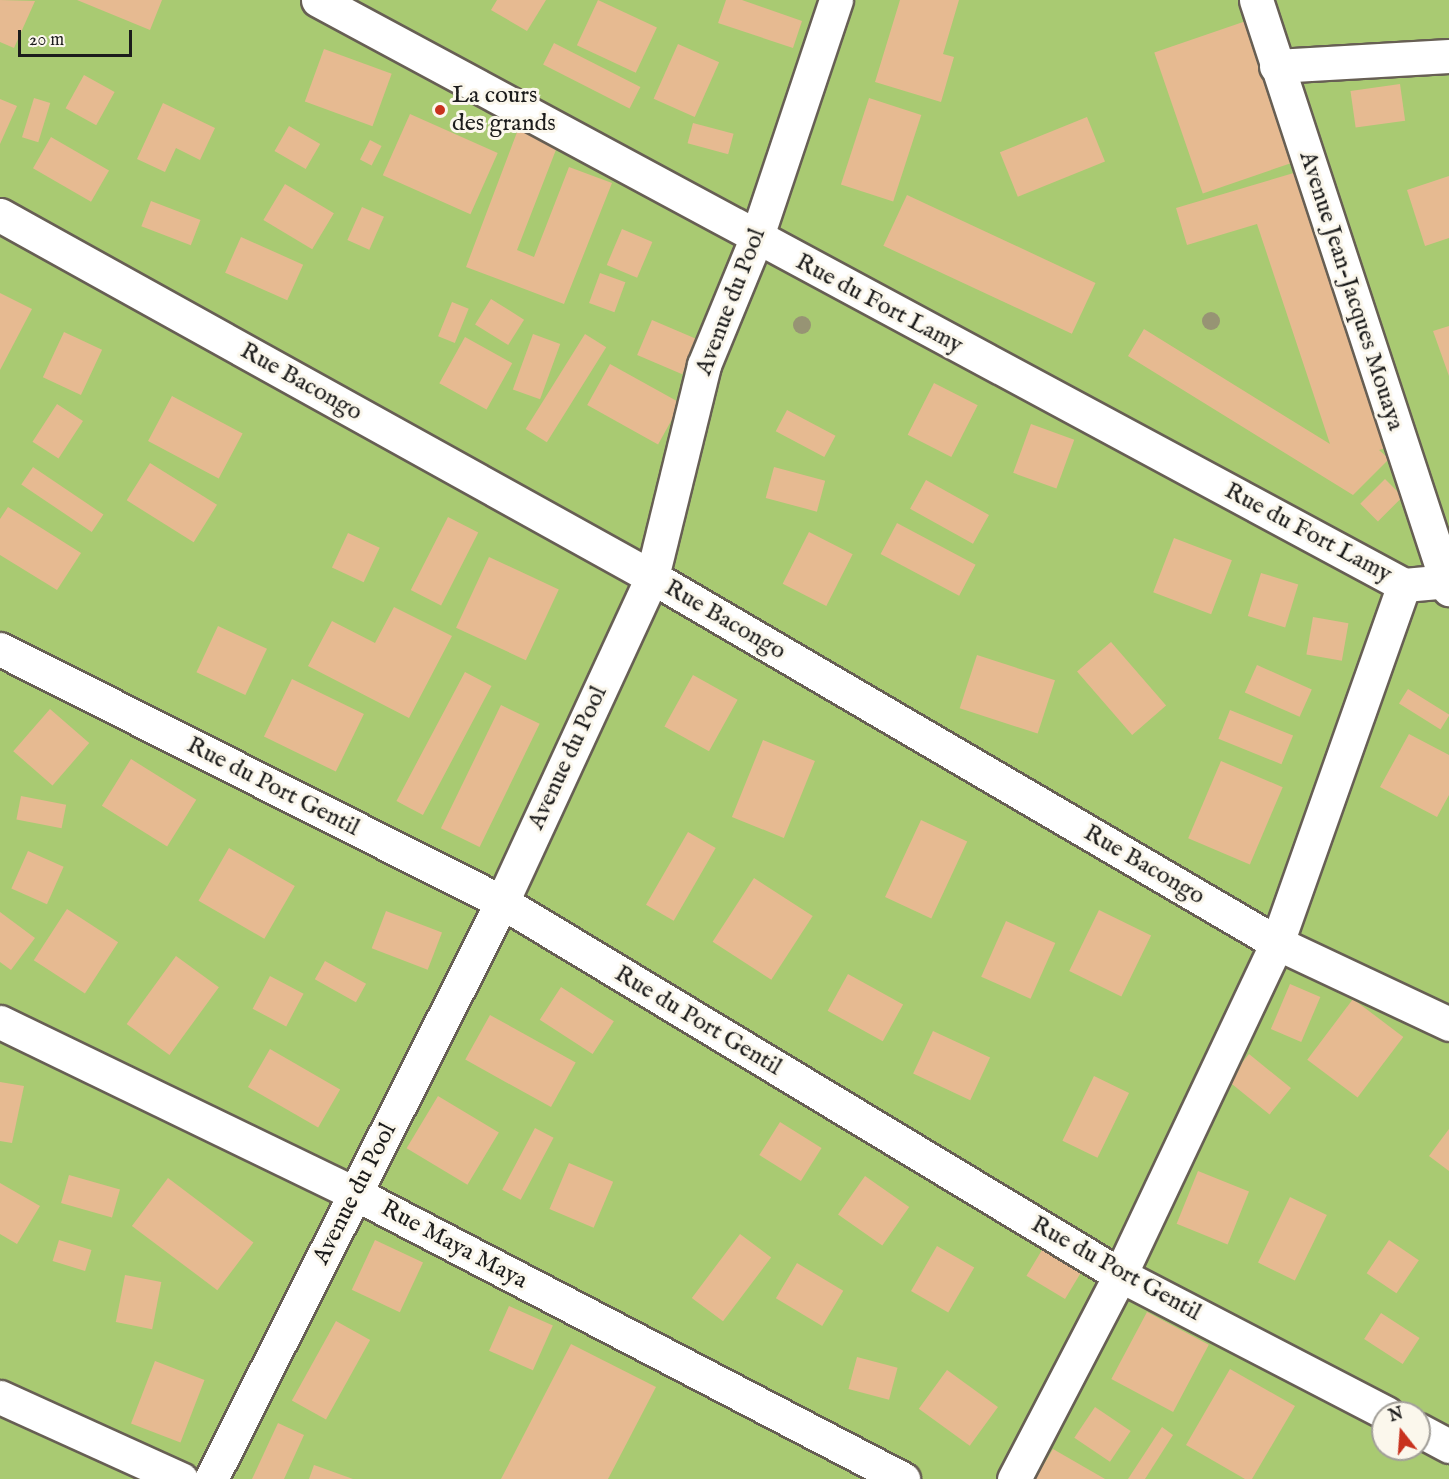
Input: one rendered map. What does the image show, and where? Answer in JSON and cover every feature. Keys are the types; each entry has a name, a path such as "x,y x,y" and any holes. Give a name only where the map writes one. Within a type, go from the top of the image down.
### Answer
{"street":[{"name":"Rue du Fort Lamy","path":"318,0 756,239 1404,585 1448,584"},
{"name":"Avenue du Pool","path":"210,1479 502,902 652,577 704,365 756,239 836,0"},
{"name":"Avenue Jean-Jacques Mouaya","path":"1256,0 1448,584"},
{"path":"1276,66 1449,56"},
{"name":"Rue Bacongo","path":"0,215 652,577 1277,944 1449,1024"},
{"path":"1014,1479 1120,1275 1277,944 1404,585"},
{"name":"Rue du Port Gentil","path":"0,649 502,902 1120,1275 1371,1405"},
{"name":"Rue Maya Maya","path":"0,1023 356,1194 903,1479"},
{"path":"0,1397 181,1479"},
{"path":"1431,1436 1449,1446"}],"green space":[{"path":"0,0 1449,0 1449,1479 0,1479"}],"building":[{"path":"0,0 35,1 14,48 0,42"},
{"path":"77,0 162,0 150,30"},
{"path":"497,0 546,0 527,31 491,10"},
{"path":"598,0 657,27 636,73 577,45"},
{"path":"726,0 742,0 802,21 793,48 718,23"},
{"path":"900,0 959,0 943,54 954,57 941,102 875,82"},
{"path":"1246,21 1295,162 1203,193 1154,53"},
{"path":"554,43 640,87 630,108 543,64"},
{"path":"678,44 719,62 695,117 654,99"},
{"path":"324,49 392,74 373,126 305,102"},
{"path":"84,75 115,92 96,125 66,108"},
{"path":"1400,84 1405,121 1356,128 1350,91"},
{"path":"34,98 50,103 38,142 22,137"},
{"path":"869,98 921,115 893,202 841,185"},
{"path":"0,99 17,106 0,144"},
{"path":"163,103 215,128 200,160 176,148 165,172 137,159"},
{"path":"410,114 498,153 470,214 383,175"},
{"path":"1087,117 1105,162 1018,197 1000,152"},
{"path":"693,123 734,134 728,154 688,143"},
{"path":"289,126 320,144 306,169 274,151"},
{"path":"519,127 559,142 517,250 534,257 569,167 612,183 564,304 466,267"},
{"path":"51,137 109,170 91,202 33,168"},
{"path":"370,140 382,146 372,166 360,160"},
{"path":"1297,172 1386,448 1379,450 1389,459 1353,495 1128,356 1144,329 1330,444 1257,224 1187,245 1176,208"},
{"path":"1449,176 1449,238 1425,246 1407,190"},
{"path":"285,184 334,213 312,249 263,220"},
{"path":"907,195 1096,283 1072,334 883,246"},
{"path":"151,201 200,220 191,245 141,226"},
{"path":"362,207 384,217 369,250 347,240"},
{"path":"622,229 652,242 637,278 607,265"},
{"path":"241,237 303,265 287,300 225,273"},
{"path":"600,273 625,282 614,312 589,303"},
{"path":"0,293 32,309 0,370"},
{"path":"491,299 524,320 508,345 475,324"},
{"path":"452,302 469,309 455,343 438,336"},
{"path":"652,320 697,339 682,374 637,355"},
{"path":"1449,326 1449,376 1433,331"},
{"path":"64,332 102,350 81,395 43,377"},
{"path":"533,334 560,344 540,399 513,389"},
{"path":"585,334 606,347 547,442 526,429"},
{"path":"465,337 512,363 487,410 439,383"},
{"path":"610,364 681,403 658,444 587,405"},
{"path":"934,383 978,405 951,457 908,435"},
{"path":"172,396 243,434 219,479 148,441"},
{"path":"57,404 83,421 58,459 32,442"},
{"path":"787,410 836,436 824,457 776,431"},
{"path":"1031,424 1074,440 1056,489 1013,473"},
{"path":"150,463 217,505 194,542 127,500"},
{"path":"33,467 103,515 92,532 21,484"},
{"path":"774,467 825,481 817,512 766,498"},
{"path":"1385,479 1403,497 1378,521 1360,504"},
{"path":"926,480 989,515 973,544 910,509"},
{"path":"8,507 81,553 57,590 0,555 0,519"},
{"path":"448,517 478,532 441,605 411,590"},
{"path":"897,523 976,565 959,596 881,554"},
{"path":"809,532 853,554 826,606 783,584"},
{"path":"348,533 380,548 364,582 332,567"},
{"path":"1174,538 1232,560 1211,614 1153,592"},
{"path":"489,557 559,590 526,660 456,628"},
{"path":"1261,573 1298,584 1285,627 1248,616"},
{"path":"394,607 452,636 409,718 308,666 332,621 375,643"},
{"path":"1313,617 1348,623 1342,661 1306,654"},
{"path":"218,626 267,649 245,695 196,672"},
{"path":"1111,642 1166,705 1132,735 1077,672"},
{"path":"977,655 1055,680 1038,734 960,708"},
{"path":"1257,665 1312,689 1300,717 1245,692"},
{"path":"465,672 491,686 423,815 396,801"},
{"path":"693,675 738,700 709,751 664,727"},
{"path":"292,679 364,714 336,772 264,737"},
{"path":"1408,689 1449,715 1441,729 1399,703"},
{"path":"501,705 540,724 480,847 441,828"},
{"path":"50,709 89,743 53,785 13,751"},
{"path":"1230,710 1293,735 1281,764 1218,739"},
{"path":"1409,734 1449,755 1449,795 1437,817 1380,787"},
{"path":"763,740 815,761 784,838 732,817"},
{"path":"131,759 196,800 167,846 102,806"},
{"path":"1221,761 1283,787 1250,865 1188,838"},
{"path":"21,796 66,805 62,828 16,820"},
{"path":"921,820 967,842 931,919 885,897"},
{"path":"688,832 716,848 674,921 646,905"},
{"path":"229,848 295,886 264,939 198,901"},
{"path":"28,851 64,867 47,904 11,888"},
{"path":"754,878 813,916 771,980 713,942"},
{"path":"67,909 118,942 85,993 34,960"},
{"path":"1099,910 1151,935 1121,997 1069,971"},
{"path":"386,911 442,933 428,970 372,948"},
{"path":"0,912 35,938 11,970 0,962"},
{"path":"1006,921 1055,943 1031,999 981,977"},
{"path":"176,956 219,987 170,1055 127,1024"},
{"path":"325,961 366,984 356,1002 315,979"},
{"path":"848,974 903,1005 883,1041 828,1011"},
{"path":"270,976 304,994 286,1027 253,1009"},
{"path":"1290,984 1320,997 1301,1042 1271,1029"},
{"path":"561,987 614,1021 593,1054 540,1020"},
{"path":"1353,999 1403,1037 1358,1098 1307,1060"},
{"path":"490,1015 576,1063 551,1107 465,1060"},
{"path":"933,1031 990,1058 970,1100 913,1074"},
{"path":"270,1049 340,1090 318,1128 248,1087"},
{"path":"1249,1054 1291,1088 1270,1114 1228,1080"},
{"path":"1094,1076 1129,1093 1097,1158 1062,1141"},
{"path":"0,1082 24,1086 12,1143 0,1141"},
{"path":"438,1096 499,1133 467,1185 407,1148"},
{"path":"780,1122 822,1148 801,1181 759,1155"},
{"path":"535,1128 554,1138 521,1200 502,1190"},
{"path":"1449,1129 1449,1171 1429,1156"},
{"path":"569,1163 613,1182 594,1228 549,1209"},
{"path":"1198,1171 1249,1192 1228,1244 1177,1224"},
{"path":"69,1175 120,1190 112,1217 61,1203"},
{"path":"865,1176 909,1207 882,1245 838,1215"},
{"path":"168,1178 253,1242 217,1290 132,1226"},
{"path":"0,1183 40,1206 17,1244 0,1234"},
{"path":"1290,1197 1327,1215 1295,1281 1258,1263"},
{"path":"740,1234 771,1257 723,1321 692,1298"},
{"path":"59,1240 92,1250 85,1271 53,1261"},
{"path":"375,1240 423,1262 400,1312 352,1290"},
{"path":"1389,1240 1419,1260 1396,1293 1367,1273"},
{"path":"1045,1245 1084,1268 1065,1299 1026,1276"},
{"path":"937,1246 974,1268 948,1313 911,1291"},
{"path":"797,1263 843,1291 822,1326 776,1298"},
{"path":"125,1275 161,1282 152,1329 116,1322"},
{"path":"509,1306 553,1326 533,1370 489,1351"},
{"path":"1147,1312 1209,1345 1173,1412 1111,1379"},
{"path":"1381,1313 1420,1338 1403,1364 1364,1339"},
{"path":"336,1321 370,1340 326,1419 292,1401"},
{"path":"571,1344 656,1387 608,1479 501,1479"},
{"path":"857,1357 898,1368 889,1400 848,1389"},
{"path":"155,1361 204,1380 180,1443 131,1424"},
{"path":"1230,1369 1295,1406 1252,1479 1245,1479 1186,1445"},
{"path":"947,1370 998,1407 970,1446 919,1409"},
{"path":"1095,1407 1131,1431 1110,1462 1074,1438"},
{"path":"278,1423 304,1435 284,1479 252,1479"},
{"path":"1162,1427 1173,1435 1145,1479 1128,1479"},
{"path":"1053,1449 1105,1479 1035,1479"},
{"path":"314,1465 353,1479 309,1479"}],"place":[{"name":"La cours des grands","path":"440,110"}]}
